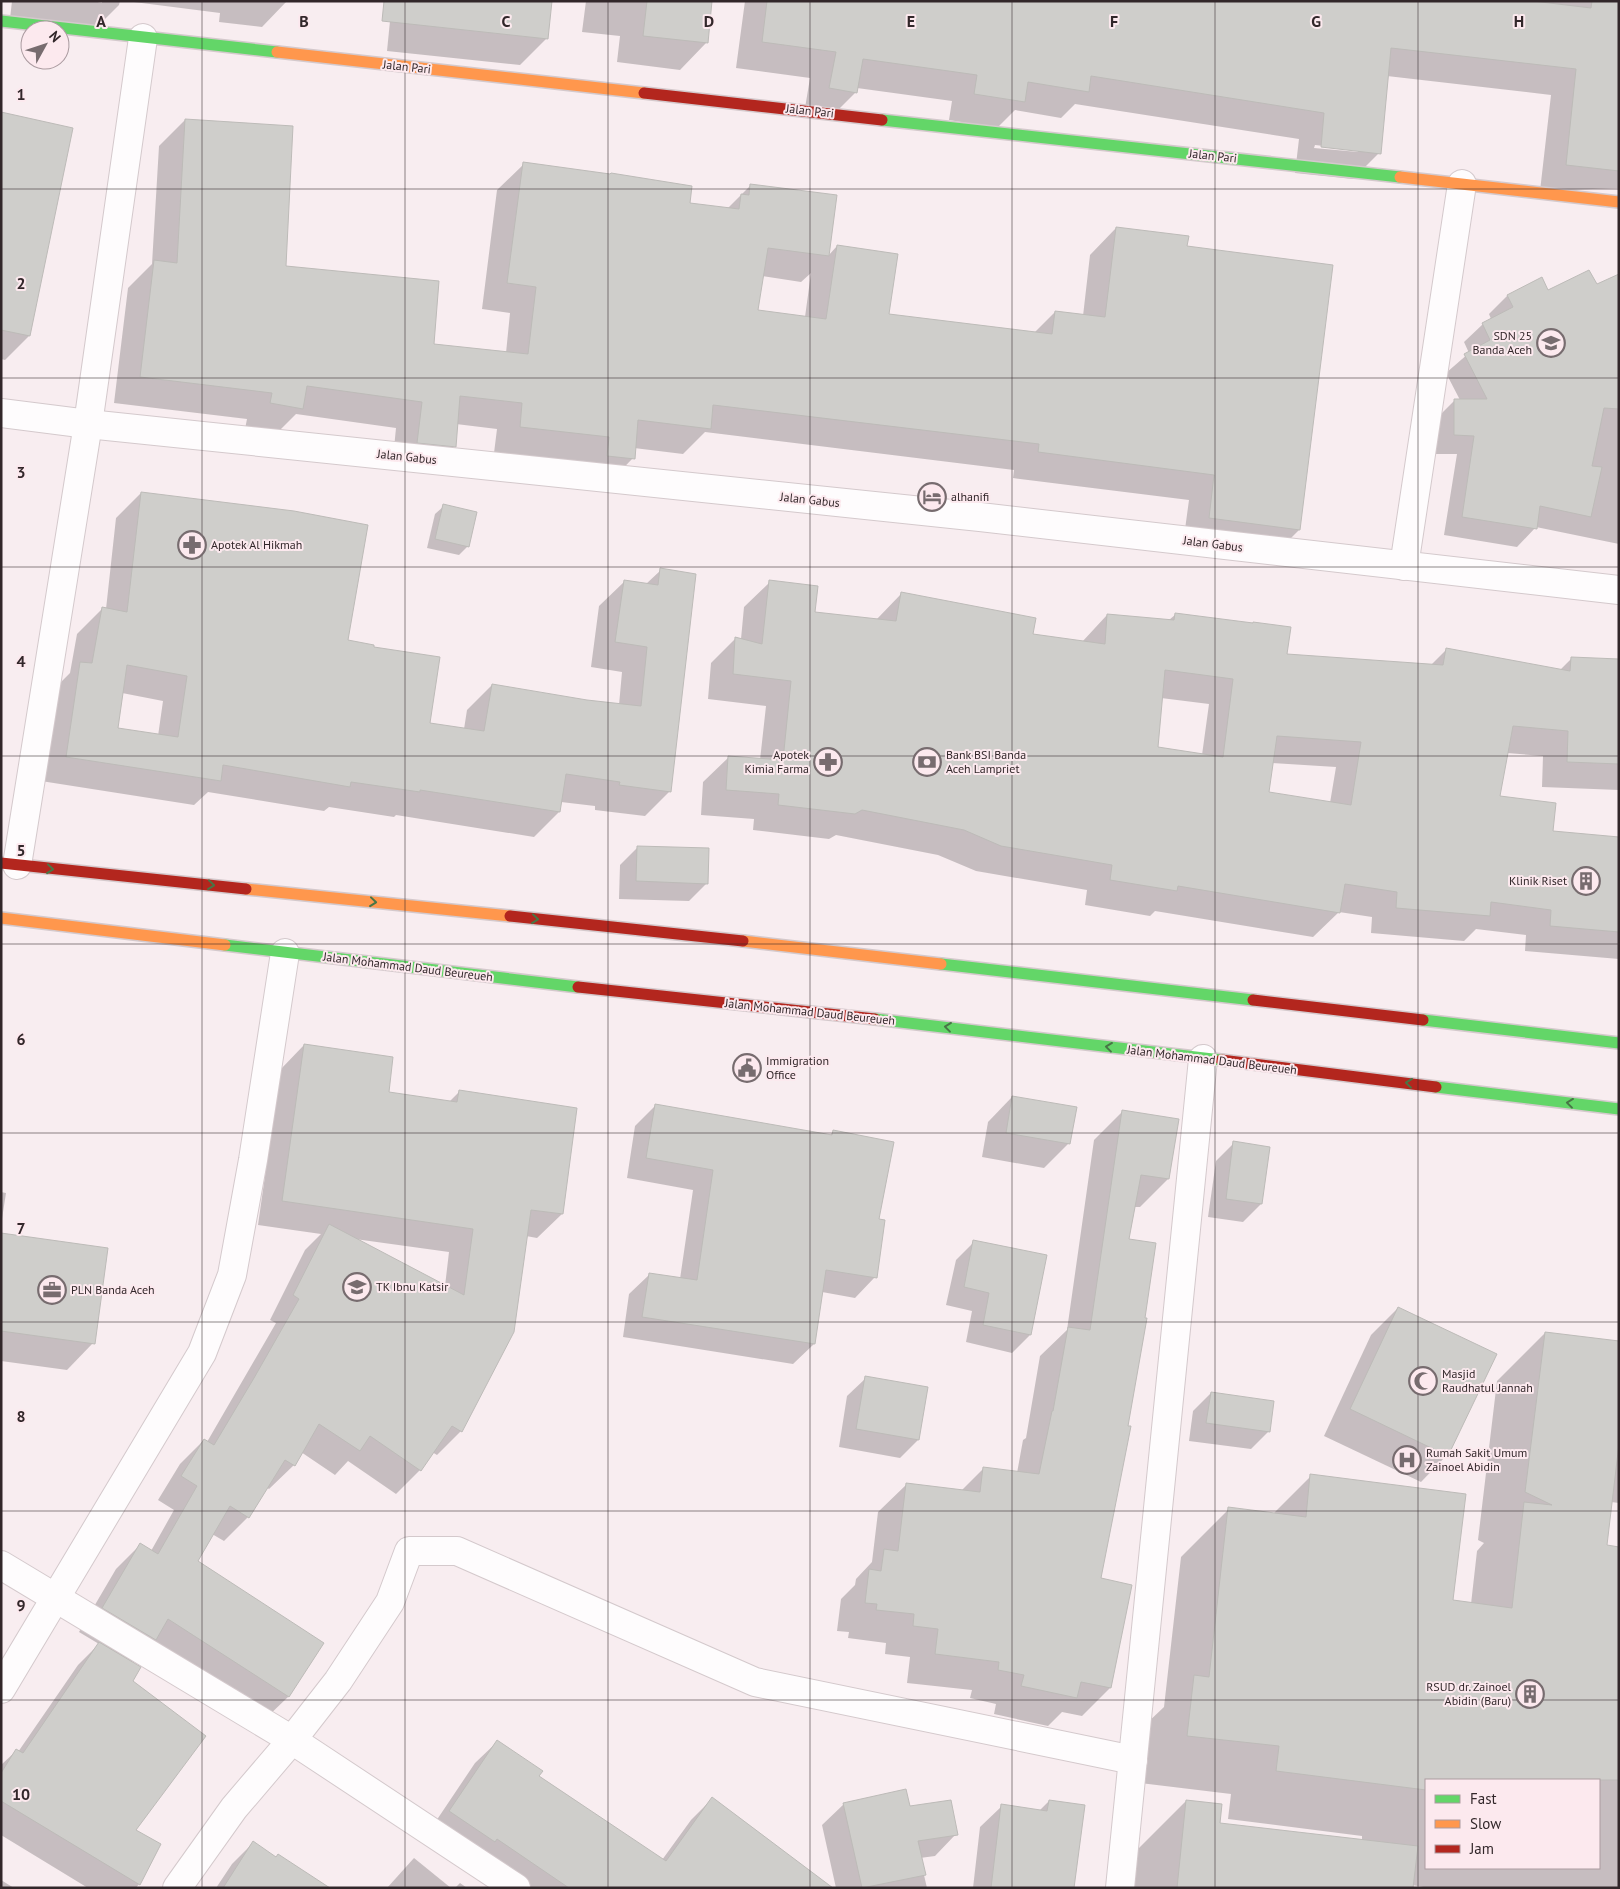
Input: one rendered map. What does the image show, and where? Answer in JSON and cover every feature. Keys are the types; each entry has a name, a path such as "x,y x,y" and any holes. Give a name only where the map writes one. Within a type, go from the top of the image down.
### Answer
{"main road":[{"name":"Jalan Pari","path":"1,21 1619,202"},
{"path":"9,864 766,943 1619,1043"},
{"name":"Jalan Mohammad Daud Beureueh","path":"1,918 635,994 916,1023 1619,1109"}],"street":[{"path":"9,864 88,424 143,38"},
{"path":"1404,566 1462,184"},
{"name":"Jalan Gabus","path":"1,413 88,424 980,517 1619,590"},
{"path":"1,1690 202,1353 232,1275 253,1160 285,953"},
{"path":"1120,1888 1203,1059"},
{"path":"177,1888 234,1808 292,1740 338,1681 390,1602 409,1551 457,1551 755,1682 1132,1760"},
{"path":"1,1565 292,1740 516,1888"}],"building":[{"path":"384,1 552,1 548,39 382,21"},
{"path":"647,1 712,1 708,43 643,36"},
{"path":"767,1 1533,1 1591,8 1592,1 1619,1 1619,171 1566,165 1576,69 1391,48 1381,154 1321,147 1324,113 1091,76 1089,92 1028,82 1025,102 974,94 977,75 863,59 857,93 829,88 836,52 762,42"},
{"path":"1,112 73,128 30,336 1,330"},
{"path":"185,119 293,126 286,266 439,281 434,344 528,354 536,287 507,283 523,162 692,186 690,203 739,209 741,194 749,195 750,184 837,195 829,256 768,248 758,310 826,319 837,245 898,254 889,314 1052,334 1055,311 1105,317 1116,227 1189,236 1187,246 1333,265 1300,530 1209,518 1214,475 1038,452 1039,444 713,405 711,429 638,420 635,459 607,456 609,437 520,427 522,403 460,396 456,447 417,443 422,402 307,386 303,409 270,403 272,393 140,377 154,260 177,263"},
{"path":"1589,270 1597,284 1619,274 1619,409 1604,408 1592,466 1602,467 1591,517 1540,506 1537,529 1462,517 1474,436 1454,435 1454,399 1487,399 1464,354 1490,340 1482,323 1513,307 1507,295 1542,277 1548,290"},
{"path":"141,492 294,511 368,525 348,640 374,645 374,647 440,657 430,723 484,731 492,684 587,700 641,706 647,647 615,642 624,580 658,585 660,568 696,574 671,792 619,785 620,782 566,774 560,812 420,790 420,792 351,782 350,787 223,765 221,781 66,757 80,662 92,663 102,607 127,612","holes":["127,665 187,676 178,737 118,728"]},
{"path":"443,504 477,512 469,547 435,539"},
{"path":"769,580 818,586 815,612 896,621 901,592 1036,618 1033,634 1105,644 1107,614 1174,620 1175,613 1291,627 1287,654 1443,665 1446,648 1570,671 1571,657 1619,659 1619,764 1567,762 1568,731 1513,726 1500,796 1556,803 1553,831 1619,837 1619,932 1550,926 1551,910 1491,902 1490,916 1396,908 1397,892 1345,884 1340,913 1178,886 1177,891 1110,880 1112,865 1001,846 964,830 862,810 855,814 778,805 779,794 726,790 728,756 783,760 791,681 733,674 735,637 762,644","holes":["1165,670 1233,679 1223,757 1158,747","1277,736 1361,742 1351,805 1269,792"]},
{"path":"637,846 709,848 708,884 636,881"},
{"path":"304,1044 393,1057 389,1092 457,1102 459,1090 577,1108 563,1214 531,1210 514,1332 462,1432 452,1426 421,1471 370,1436 360,1451 319,1424 295,1466 285,1460 249,1518 230,1506 198,1561 324,1643 289,1697 168,1619 156,1640 102,1608 140,1543 158,1554 197,1486 181,1476 204,1439 214,1445 254,1378 299,1299 293,1295 329,1224 464,1295 473,1229 282,1201"},
{"path":"1012,1096 1077,1107 1070,1144 1006,1133"},
{"path":"655,1104 832,1135 833,1130 894,1142 879,1219 885,1220 877,1278 826,1270 815,1344 642,1317 649,1273 697,1280 713,1170 646,1158"},
{"path":"1122,1110 1179,1119 1169,1179 1141,1175 1129,1239 1156,1243 1145,1318 1147,1318 1128,1426 1131,1426 1101,1578 1132,1585 1111,1688 1081,1682 1077,1698 1021,1686 1024,1675 998,1670 999,1662 935,1654 938,1629 913,1626 914,1614 876,1610 877,1604 865,1603 869,1569 881,1571 884,1549 898,1551 906,1483 980,1492 983,1467 1039,1474 1053,1411 1068,1327 1090,1330"},
{"path":"1233,1141 1270,1147 1262,1204 1226,1199"},
{"name":"PLN Banda Aceh","path":"1,1233 108,1248 95,1344 1,1331"},
{"path":"973,1240 1047,1255 1031,1335 983,1325 989,1293 964,1287"},
{"name":"Masjid Raudhatul Jannah","path":"1398,1307 1497,1354 1448,1456 1350,1409"},
{"path":"1545,1332 1619,1341 1619,1444 1607,1545 1619,1547 1619,1780 1425,1779 1425,1790 1276,1771 1279,1746 1187,1736 1194,1675 1209,1677 1228,1507 1306,1517 1310,1474 1466,1494 1453,1600 1512,1608 1524,1502 1552,1505 1525,1492"},
{"path":"865,1376 928,1387 919,1440 856,1429"},
{"path":"1211,1392 1274,1401 1270,1432 1206,1423"},
{"path":"99,1642 141,1667 133,1681 206,1736 136,1830 161,1844 140,1885 1,1801 1,1773 16,1749 23,1753"},
{"path":"497,1740 543,1771 539,1776 666,1861 712,1797 833,1888 569,1888 497,1839 495,1842 449,1811"},
{"path":"906,1789 910,1806 951,1800 958,1835 918,1841 926,1875 862,1888 843,1803"},
{"path":"1049,1800 1085,1805 1074,1888 991,1888 1001,1804 1047,1811"},
{"path":"1186,1800 1222,1804 1220,1823 1418,1846 1413,1888 1177,1888"},
{"path":"253,1841 276,1857 278,1854 330,1888 223,1888"}],"traffic: fast":[{"path":"1,21 277,52"},
{"path":"882,120 1400,177"},
{"path":"225,945 578,987"},
{"path":"941,964 1253,1000"},
{"path":"875,1019 1221,1060"},
{"path":"1423,1020 1619,1043"},
{"path":"1436,1087 1619,1109"}],"traffic: slow":[{"path":"277,52 644,93"},
{"path":"1400,177 1619,202"},
{"path":"246,889 510,916"},
{"path":"1,918 225,945"},
{"path":"743,941 941,964"}],"traffic: jam":[{"path":"644,93 882,120"},
{"path":"1,863 246,889"},
{"path":"510,916 743,941"},
{"path":"578,987 875,1019"},
{"path":"1253,1000 1423,1020"},
{"path":"1221,1060 1436,1087"}],"place":[{"name":"SDN 25 Banda Aceh","path":"1551,343"},
{"name":"alhanifi","path":"932,497"},
{"name":"Apotek Al Hikmah","path":"192,545"},
{"name":"Apotek Kimia Farma","path":"828,762"},
{"name":"Bank BSI Banda Aceh Lampriet","path":"927,762"},
{"name":"Klinik Riset","path":"1586,881"},
{"name":"Immigration Office","path":"747,1068"},
{"name":"TK Ibnu Katsir","path":"357,1287"},
{"name":"PLN Banda Aceh","path":"52,1290"},
{"name":"Masjid Raudhatul Jannah","path":"1423,1381"},
{"name":"Rumah Sakit Umum Zainoel Abidin","path":"1407,1460"},
{"name":"RSUD dr. Zainoel Abidin (Baru)","path":"1530,1694"}]}
